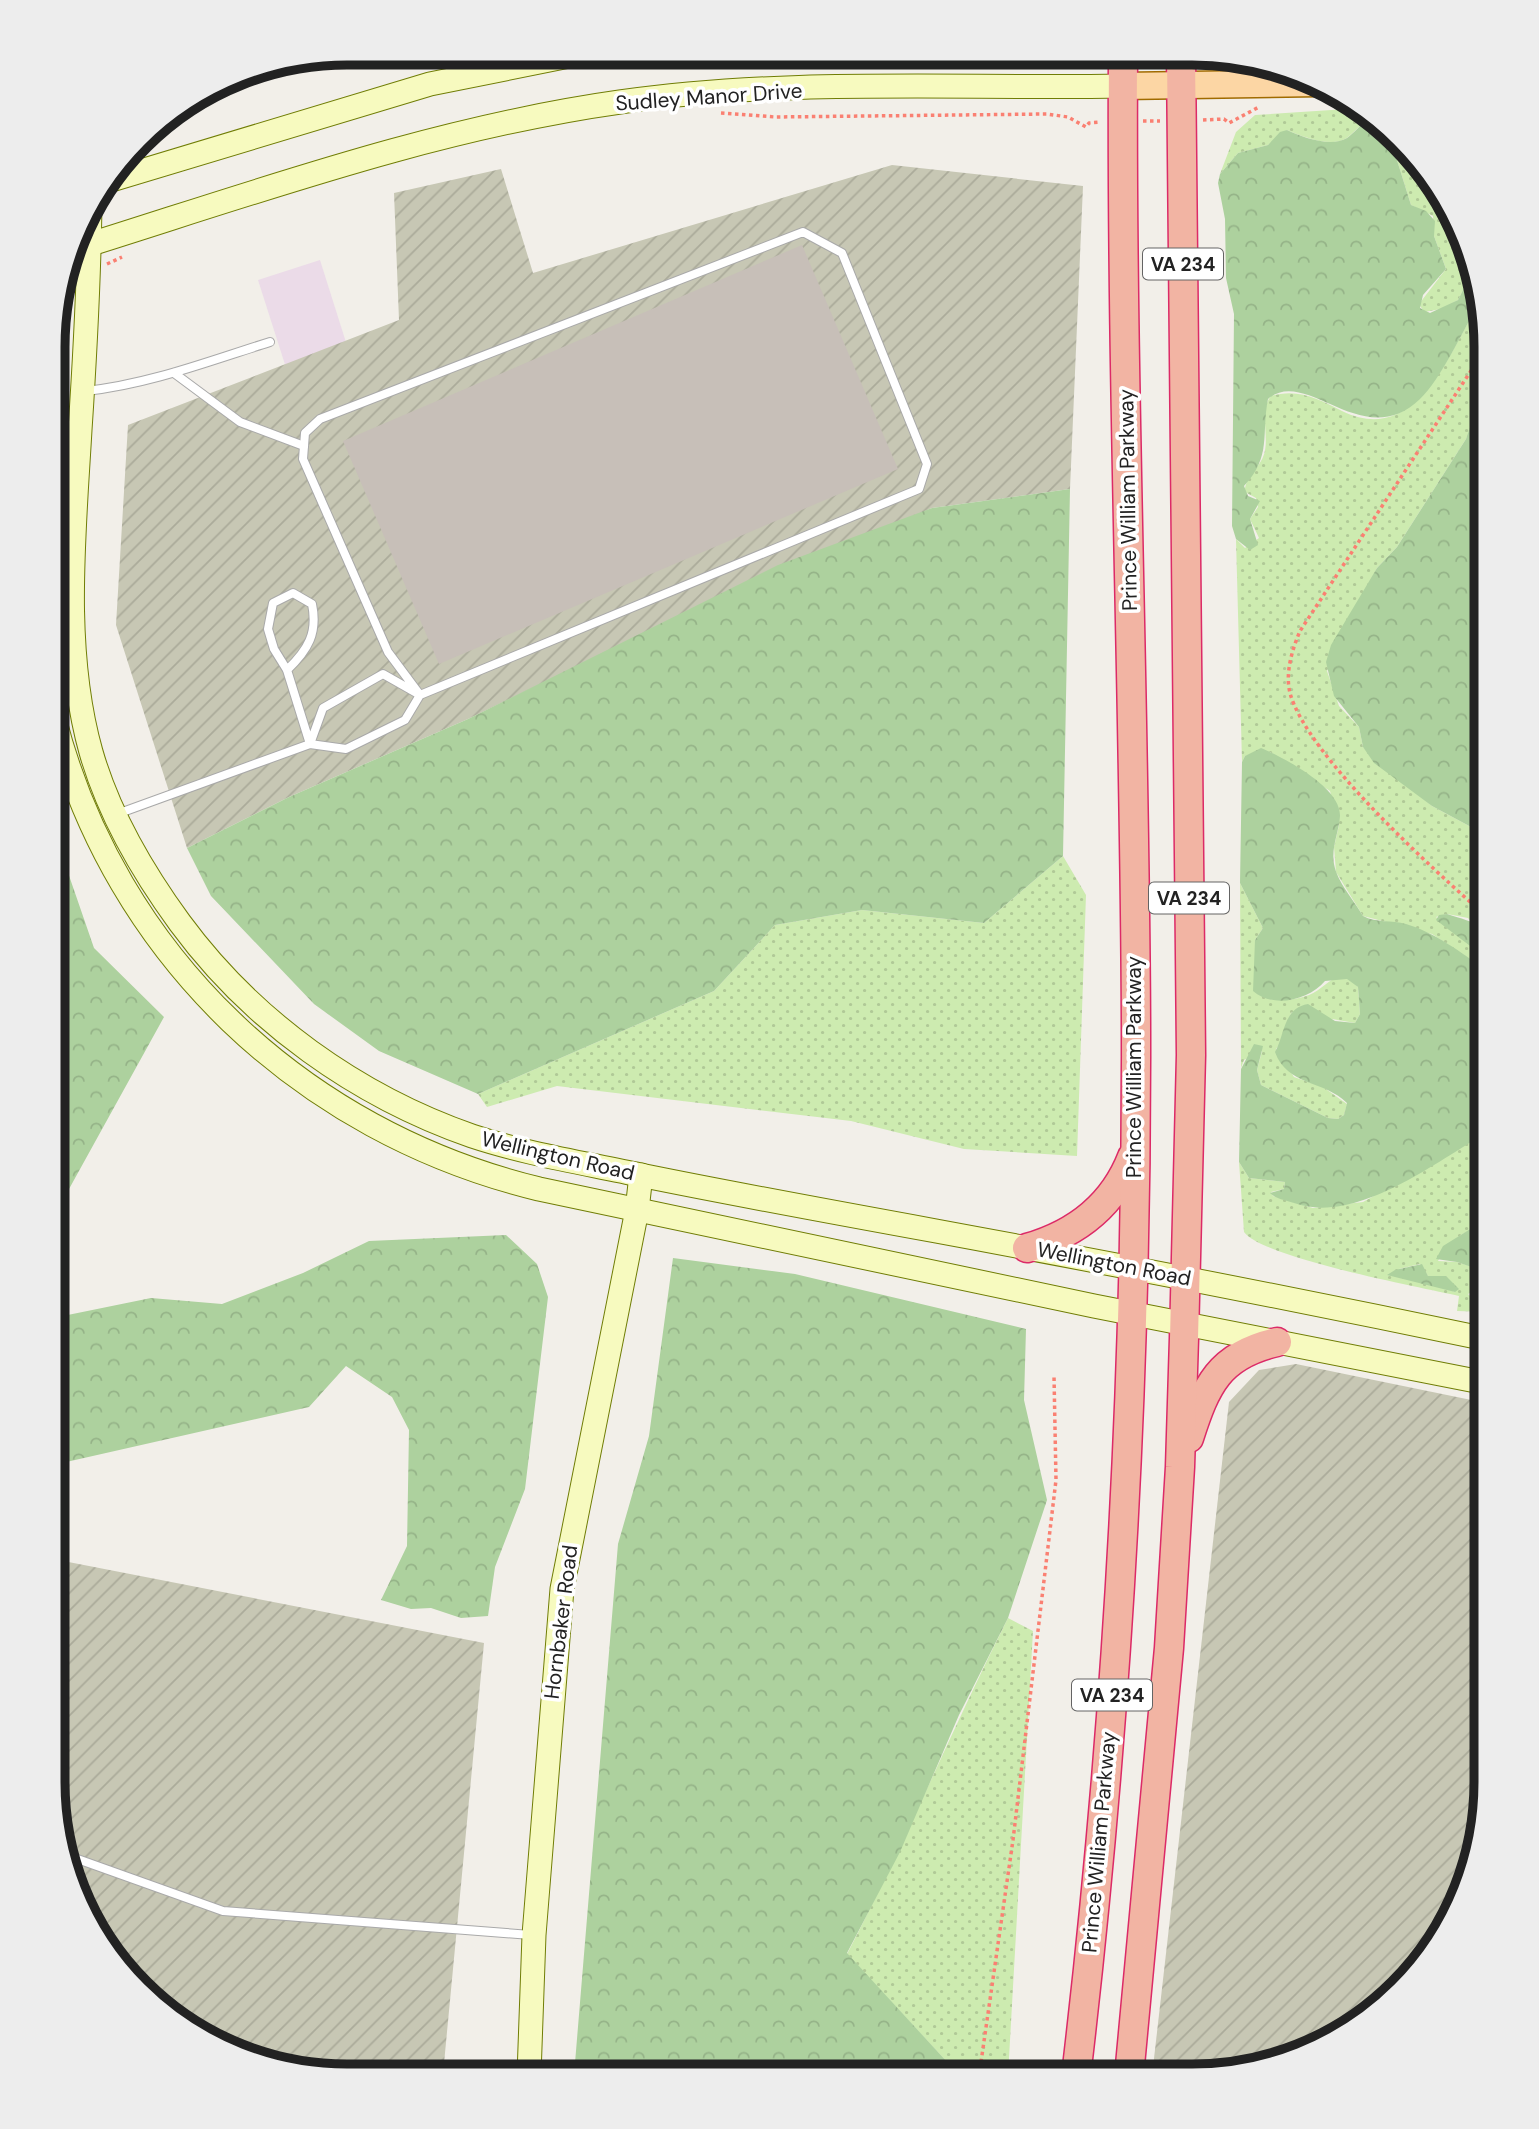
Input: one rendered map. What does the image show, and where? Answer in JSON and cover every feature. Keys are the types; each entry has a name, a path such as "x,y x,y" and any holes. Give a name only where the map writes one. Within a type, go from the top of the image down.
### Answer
{"highway":[{"name":"Prince William Parkway","path":"1077,2064 1105,1788 1122,1558 1132,1313 1136,1012 1123,65"},
{"name":"VA 234","path":"1130,2064 1154,1832 1180,1467 1184,1324 1191,1041 1181,65"},
{"path":"1027,1248 1061,1236 1091,1217 1122,1180 1134,1148"},
{"path":"1180,1467 1210,1382 1238,1356 1254,1347 1277,1342"}],"main road":[{"path":"122,177 430,84 524,65"},
{"name":"Sudley Manor Drive","path":"84,245 419,142 491,124 621,102 764,90 1292,83"},
{"name":"Wellington Road","path":"82,250 83,391 75,516 75,645 80,699 91,751 114,815 166,904 214,965 257,1009 332,1067 380,1095 472,1136 521,1150 1185,1277 1474,1337"},
{"name":"Wellington Road","path":"65,749 90,819 138,907 192,982 258,1047 312,1090 351,1115 432,1156 509,1182 637,1210 1184,1324 1474,1381"},
{"name":"Hornbaker Road","path":"529,2064 534,1935 562,1589 637,1210 641,1175"}],"lane":[{"path":"114,815 310,744 346,749 405,720 420,695 919,489 927,464 842,253 803,232 320,419 305,433 303,459 388,652 420,695"},
{"path":"83,391 125,387 270,342"},
{"path":"174,373 240,422 304,446"},
{"path":"286,670 306,652 316,624 312,604 293,593 273,604 268,629 274,649 286,670 310,744"},
{"path":"310,744 323,708 383,674 420,695"},
{"path":"75,1858 223,1911 534,1935"}],"path":[{"path":"714,113 775,117 1047,114 1069,117 1086,127 1089,123 1224,119"},
{"path":"1474,366 1300,631 1289,670 1290,694 1313,738 1332,763 1424,858 1474,905"},
{"path":"981,2064 1013,1840 1056,1480 1054,1376"}],"shaded area":[{"path":"892,165 1083,186 1070,489 932,508 619,646 468,719 289,797 187,848 116,625 128,425 399,320 394,193 501,169 533,273"},
{"path":"320,260 350,355 288,374 258,280"},
{"path":"1296,1364 1474,1401 1472,1819 1465,1855 1453,1890 1427,1939 1392,1982 1364,2006 1317,2035 1265,2055 1211,2064 1153,2064 1229,1402 1259,1370"},
{"path":"65,1561 484,1643 444,2064 328,2064 274,2055 239,2043 190,2017 147,1982 112,1939 94,1907 80,1873 70,1837 65,1801"}],"green space":[{"path":"1224,66 1258,73 1229,73 1223,69"},
{"path":"295,70 220,95 256,80"},
{"path":"1344,109 1364,123 1348,137 1334,142 1318,141 1287,130 1268,145 1238,153 1220,174 1236,132 1255,115"},
{"path":"1364,123 1392,147 1398,154 1396,157 1411,205 1426,211 1435,221 1434,236 1446,269 1423,295 1420,308 1430,313 1458,300 1467,282 1473,315 1436,380 1420,399 1399,413 1378,418 1357,414 1300,393 1283,392 1268,399 1262,455 1259,465 1244,486 1248,496 1260,501 1250,519 1258,545 1250,550 1236,539 1232,526 1234,314 1226,278 1225,219 1218,183 1220,174 1238,153 1268,145 1280,132 1287,130 1325,142 1347,138"},
{"path":"1398,154 1427,190 1453,239 1465,274 1467,282 1458,300 1441,309 1424,312 1419,304 1446,269 1434,236 1433,216 1411,205 1396,157"},
{"path":"1473,315 1474,420 1466,439 1397,547 1377,568 1327,671 1339,706 1359,727 1363,747 1432,806 1474,829 1474,926 1468,918 1447,914 1436,917 1474,948 1474,962 1432,934 1363,916 1336,872 1334,847 1339,825 1330,791 1270,752 1245,756 1242,762 1236,539 1245,548 1259,538 1250,519 1258,507 1256,498 1245,492 1245,487 1265,450 1267,402 1271,396 1291,393 1316,399 1368,419 1390,417 1410,407 1426,390 1454,349"},
{"path":"1474,416 1474,829 1432,806 1374,763 1363,747 1359,727 1334,696 1326,662 1331,645 1377,568 1397,547 1466,439"},
{"path":"1070,489 1063,856 984,923 862,910 775,925 714,991 478,1094 379,1051 314,1004 211,896 187,848 289,797 468,719 778,565 932,508"},
{"path":"1261,748 1310,775 1331,795 1338,805 1340,816 1334,864 1342,884 1363,916 1373,920 1401,923 1427,932 1474,962 1474,1140 1394,1188 1343,1206 1318,1208 1278,1198 1270,1193 1284,1189 1285,1182 1249,1178 1239,1162 1241,1069 1254,1044 1263,1046 1257,1070 1261,1085 1328,1118 1338,1119 1344,1115 1347,1103 1328,1090 1288,1071 1275,1052 1289,1016 1300,1007 1308,1004 1335,1021 1355,1023 1360,1014 1358,987 1347,979 1325,981 1310,993 1290,1000 1270,1000 1253,991 1255,940 1263,928 1240,883 1242,762 1245,756"},
{"path":"1063,856 1086,895 1077,1156 964,1149 851,1121 557,1086 487,1107 478,1094 714,991 775,925 862,910 984,923"},
{"path":"65,864 94,948 164,1017 65,1196"},
{"path":"1240,883 1263,928 1255,940 1270,999 1290,1000 1304,997 1338,977 1351,980 1358,987 1360,1014 1355,1023 1292,1012 1276,1049 1294,1077 1323,1087 1347,1104 1344,1115 1338,1119 1328,1118 1261,1085 1257,1070 1262,1051 1244,1060 1241,1068"},
{"path":"1447,914 1474,924 1474,949 1436,920 1439,915"},
{"path":"1474,1140 1474,1230 1457,1237 1438,1261 1457,1262 1474,1267 1474,1291 1468,1294 1474,1298 1474,1312 1457,1311 1459,1296 1310,1261 1257,1242 1244,1232 1239,1162 1249,1178 1285,1182 1284,1189 1271,1192 1273,1196 1313,1208 1363,1202","holes":["1420,1264 1428,1276 1446,1276 1455,1292 1399,1269"]},
{"path":"1474,1228 1474,1268 1436,1259 1443,1246"},
{"path":"506,1235 537,1264 548,1297 525,1489 495,1567 488,1616 461,1618 431,1608 411,1609 381,1600 407,1546 409,1430 392,1397 346,1366 309,1407 65,1462 65,1316 151,1298 222,1304 303,1273 369,1241"},
{"path":"673,1258 795,1274 1026,1329 1024,1400 1047,1500 1008,1618 959,1715 900,1852 847,1953 949,2064 575,2064 618,1544 649,1436"},
{"path":"1422,1264 1428,1276 1446,1276 1459,1289 1455,1292 1387,1275 1395,1270"},
{"path":"1008,1618 1033,1631 1009,2064 949,2064 847,1954"}],"building":[{"path":"802,245 898,469 439,664 343,441"}]}
